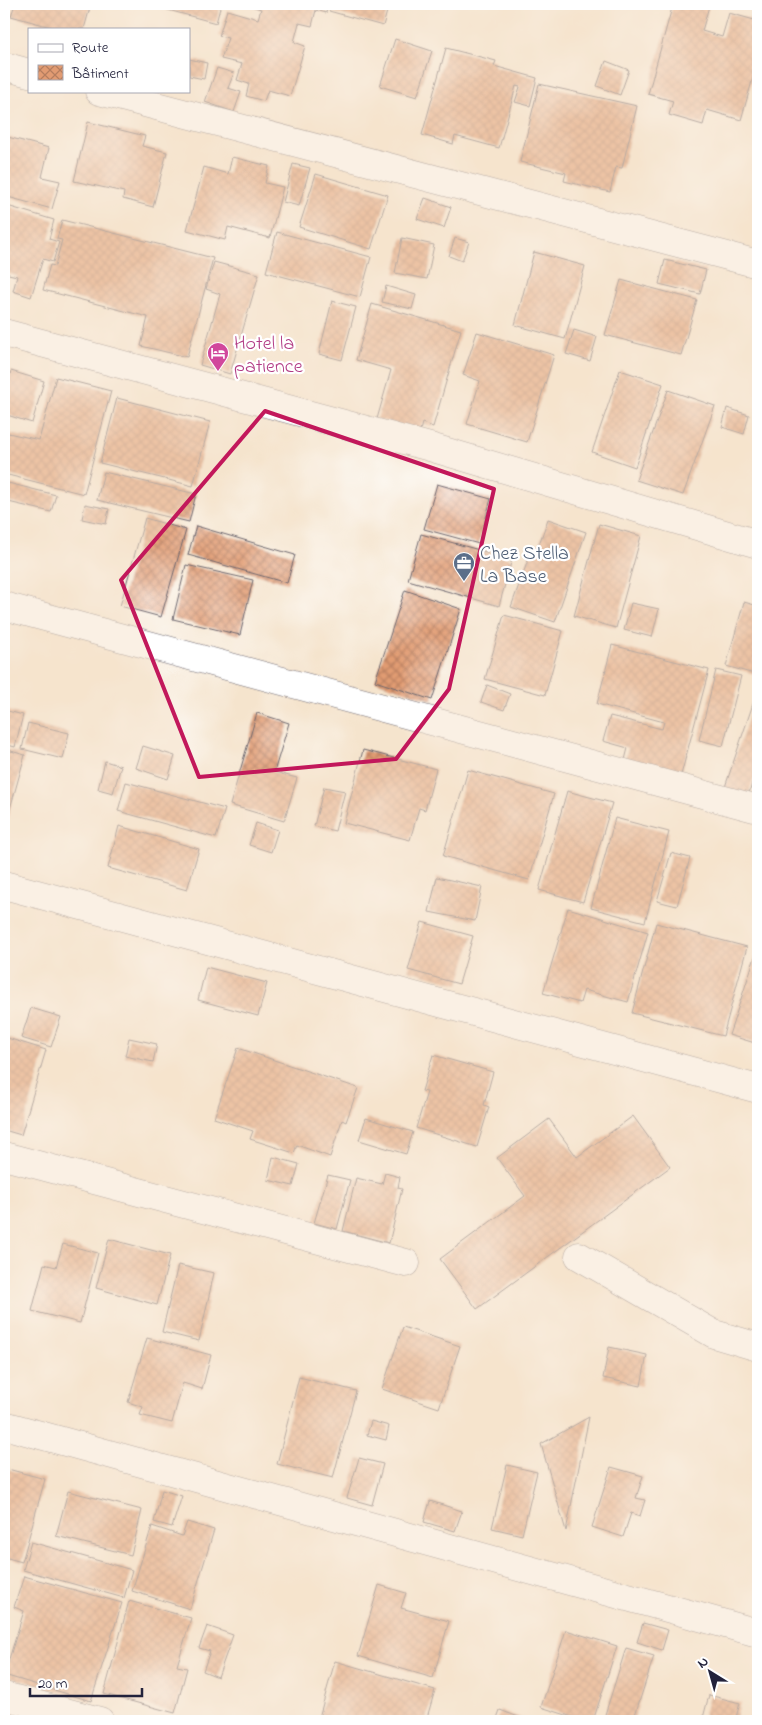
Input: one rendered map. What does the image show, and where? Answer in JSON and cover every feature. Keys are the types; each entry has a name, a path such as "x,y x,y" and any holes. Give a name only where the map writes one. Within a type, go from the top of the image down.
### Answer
{"street":[{"path":"4,66 28,73"},
{"path":"103,92 758,264"},
{"path":"4,333 430,447 758,544"},
{"path":"4,606 758,810"},
{"path":"4,885 758,1090"},
{"path":"4,1156 406,1263"},
{"path":"579,1256 714,1334 758,1348"},
{"path":"4,1425 758,1633"},
{"path":"4,1696 100,1721"}],"highlighted area":[{"path":"265,411 494,489 449,689 396,759 199,777 121,580"}],"building":[{"path":"4,4 8,4 5,17 4,17"},
{"path":"15,4 91,4 84,28 50,28 11,16"},
{"path":"146,4 221,4 216,23"},
{"path":"248,4 328,4 326,13 316,10 312,26 299,23 294,42 305,46 290,96 268,90 264,101 246,96 249,84 237,80 242,64 221,59 228,38 219,36 227,10 258,19 261,9"},
{"path":"332,4 389,4 383,26 329,11"},
{"path":"673,4 701,4 709,6 702,31 722,37 729,13 758,21 758,60 741,120 707,110 703,125 669,115 673,101 648,94"},
{"path":"395,39 432,51 417,97 380,86"},
{"path":"446,48 496,61 494,66 537,78 530,106 515,102 520,87 516,86 499,148 455,136 453,144 422,135"},
{"path":"190,59 207,63 204,79 190,76"},
{"path":"606,61 629,70 620,95 597,86"},
{"path":"217,68 234,73 228,88 241,92 234,112 205,102"},
{"path":"539,84 637,106 622,168 616,167 610,192 564,181 566,173 520,162"},
{"path":"88,122 145,136 142,146 167,152 153,207 123,199 124,192 74,181"},
{"path":"4,136 49,148 42,177 60,181 52,209 4,196"},
{"path":"232,157 269,166 265,183 283,187 270,238 228,227 225,240 187,230 204,167 228,174"},
{"path":"293,164 310,168 299,206 283,202"},
{"path":"316,174 388,195 371,249 299,227"},
{"path":"425,198 451,207 444,228 417,219"},
{"path":"4,205 54,220 49,239 59,242 53,262 43,259 31,297 13,291 17,276 4,273"},
{"path":"62,220 213,258 187,357 141,346 148,317 43,290 50,265 55,266 62,240 57,239"},
{"path":"277,232 371,257 360,297 266,272"},
{"path":"402,238 434,245 427,279 395,273"},
{"path":"455,238 469,242 462,261 449,256"},
{"path":"534,252 585,266 565,339 515,325"},
{"path":"665,260 706,270 700,294 659,284"},
{"path":"214,262 259,274 230,374 200,365 220,294 206,289"},
{"path":"621,280 697,300 681,355 605,335"},
{"path":"386,286 416,295 412,309 382,302"},
{"path":"332,301 356,307 342,360 319,354"},
{"path":"372,304 461,330 433,427 422,423 420,431 377,419 391,370 356,360"},
{"path":"574,330 597,337 590,361 566,354"},
{"path":"477,332 554,355 527,442 467,424 480,381 463,375"},
{"path":"620,370 663,384 635,467 592,452"},
{"path":"11,371 44,381 32,423 4,414 4,395"},
{"path":"56,377 111,391 84,494 4,474 4,432 39,440"},
{"path":"668,390 715,406 683,495 636,480"},
{"path":"117,398 210,422 193,486 100,463"},
{"path":"727,408 749,415 744,434 722,427"},
{"path":"104,472 196,494 189,522 97,500"},
{"path":"4,482 56,495 51,512 4,501"},
{"path":"437,484 491,499 479,544 424,529"},
{"path":"85,504 109,509 106,524 82,519"},
{"path":"145,518 186,530 161,617 120,606"},
{"path":"548,519 586,532 555,622 511,607 532,549 537,550"},
{"path":"599,524 641,536 616,628 574,616"},
{"path":"196,526 295,555 287,583 188,555"},
{"path":"421,534 512,559 499,606 408,580"},
{"path":"186,565 253,580 240,635 173,619"},
{"path":"405,590 461,609 432,700 375,681"},
{"path":"744,602 758,606 758,675 726,666"},
{"path":"631,603 659,609 652,637 624,630"},
{"path":"504,615 563,631 545,695 485,679"},
{"path":"612,645 709,670 681,775 625,760 628,748 603,741 610,716 662,729 664,722 597,704"},
{"path":"716,670 741,676 723,746 699,740"},
{"path":"487,685 510,694 504,710 481,702"},
{"path":"758,689 758,781 753,780 748,797 724,790"},
{"path":"4,710 23,715 15,747 4,744"},
{"path":"257,713 289,723 274,772 297,778 284,821 230,805"},
{"path":"28,723 69,733 63,759 22,749"},
{"path":"143,746 175,756 168,779 136,768"},
{"path":"4,749 25,755 5,827 4,826"},
{"path":"363,750 436,769 425,810 419,808 410,840 344,823"},
{"path":"105,761 121,766 113,793 98,789"},
{"path":"468,770 554,794 529,880 443,856"},
{"path":"126,782 225,809 216,838 118,811"},
{"path":"324,787 345,791 335,831 314,826"},
{"path":"567,791 612,803 583,902 539,890"},
{"path":"615,818 669,832 645,922 591,908"},
{"path":"256,823 278,830 271,852 249,845"},
{"path":"119,826 199,849 187,890 108,868"},
{"path":"671,853 690,858 677,906 657,901"},
{"path":"437,877 482,887 475,921 429,912"},
{"path":"568,908 648,932 628,1002 584,990 580,1003 543,993"},
{"path":"422,922 473,936 459,984 408,970"},
{"path":"656,923 747,947 723,1036 632,1013"},
{"path":"755,957 758,958 758,1044 729,1035"},
{"path":"206,967 267,983 258,1016 198,1000"},
{"path":"31,1008 61,1017 51,1047 21,1038"},
{"path":"4,1037 46,1050 21,1135 4,1130"},
{"path":"129,1038 157,1044 153,1062 125,1056"},
{"path":"238,1048 358,1088 346,1122 342,1120 330,1157 297,1145 294,1153 250,1139 253,1131 214,1118"},
{"path":"433,1055 493,1072 484,1105 489,1107 477,1147 416,1128 427,1092 422,1091"},
{"path":"633,1116 670,1167 477,1309 440,1259 525,1196 497,1158 549,1119 577,1157"},
{"path":"366,1118 413,1132 406,1154 359,1140"},
{"path":"273,1157 299,1164 293,1186 268,1180"},
{"path":"385,1173 400,1177 398,1188 402,1189 389,1243 343,1231 356,1178 382,1184"},
{"path":"328,1175 350,1180 337,1229 314,1223"},
{"path":"109,1239 170,1255 157,1305 96,1288"},
{"path":"63,1244 98,1253 80,1323 32,1311 44,1264 56,1267"},
{"path":"178,1265 214,1273 199,1341 162,1332"},
{"path":"403,1327 460,1346 439,1408 382,1389"},
{"path":"147,1338 211,1355 202,1389 183,1383 172,1423 140,1415 143,1407 128,1402"},
{"path":"609,1347 647,1355 641,1386 603,1378"},
{"path":"299,1377 356,1391 333,1478 277,1464"},
{"path":"589,1417 566,1531 541,1444"},
{"path":"371,1421 389,1426 386,1440 367,1435"},
{"path":"359,1458 383,1464 372,1505 347,1498"},
{"path":"507,1465 537,1472 522,1535 492,1528"},
{"path":"611,1467 643,1476 636,1498 645,1500 640,1516 631,1513 623,1537 592,1527"},
{"path":"4,1468 45,1479 22,1562 4,1557"},
{"path":"162,1490 182,1496 172,1527 154,1522"},
{"path":"68,1491 142,1510 131,1555 56,1536"},
{"path":"430,1501 462,1511 455,1531 424,1522"},
{"path":"187,1522 214,1530 190,1609 132,1591 152,1526 182,1536"},
{"path":"31,1542 132,1570 124,1598 23,1570"},
{"path":"24,1576 122,1603 91,1701 4,1675 24,1611 14,1607"},
{"path":"379,1585 406,1593 401,1608 449,1621 433,1678 358,1656"},
{"path":"129,1601 191,1618 177,1666 187,1668 175,1713 104,1694"},
{"path":"643,1623 668,1630 662,1650 637,1642"},
{"path":"207,1626 233,1635 218,1677 203,1671 210,1651 199,1648"},
{"path":"566,1630 617,1646 593,1721 585,1721 541,1707"},
{"path":"626,1648 654,1656 633,1721 603,1721"},
{"path":"335,1661 435,1690 426,1721 318,1721"},
{"path":"709,1695 740,1703 735,1721 715,1721 703,1718"},
{"path":"500,1710 529,1721 496,1721"}],"place":[{"name":"Hotel la patience","path":"218,372"},
{"name":"Chez Stella La Base","path":"464,582"}]}
